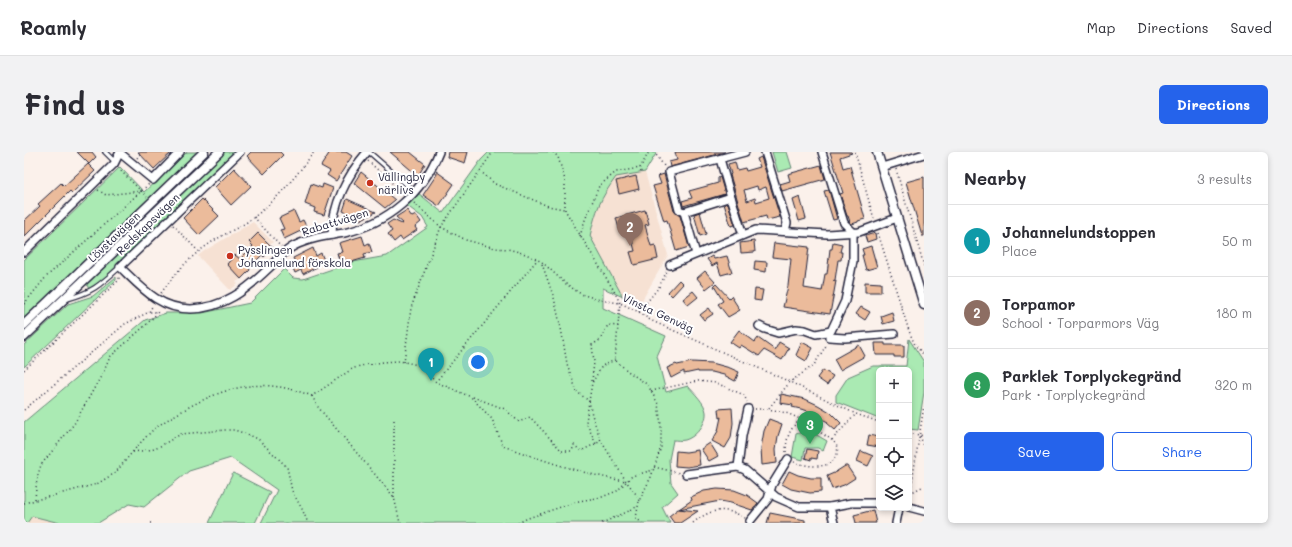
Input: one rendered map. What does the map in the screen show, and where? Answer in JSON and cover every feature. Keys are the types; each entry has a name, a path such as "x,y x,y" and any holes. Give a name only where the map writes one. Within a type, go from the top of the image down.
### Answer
{"street":[{"path":"24,252 92,186 114,163 120,153 153,180 180,152"},
{"name":"Lövstavägen","path":"24,325 204,152"},
{"name":"Lövstavägen","path":"24,337 219,152"},
{"name":"Redskapsvägen","path":"120,267 240,152"},
{"name":"Rabattvägen","path":"120,267 156,300 164,304 179,308 191,309 219,303 235,296 249,287 286,251 295,246 312,239 365,226 382,218 397,208 415,192 429,173 439,152"},
{"path":"730,197 684,212 679,210 669,172 745,152"},
{"path":"766,152 787,223 785,231"},
{"path":"759,326 765,330 778,333 796,329 805,330 816,334 831,331 845,301 853,261 853,232 844,223 822,152"},
{"path":"877,152 924,305"},
{"path":"332,235 333,220 341,196 351,175 366,154"},
{"path":"882,167 924,154"},
{"path":"720,159 730,197 743,235"},
{"path":"684,212 696,254"},
{"path":"670,265 756,230 827,234 853,232 897,218"},
{"path":"829,337 845,338 894,334"},
{"path":"738,467 742,436 748,409"},
{"path":"750,522 768,499 772,485 788,459"},
{"path":"686,474 738,467 745,470 776,497 799,507 830,507 851,503 876,503"},
{"path":"830,507 834,523"},
{"path":"912,508 924,511"},
{"path":"896,523 898,511"}],"lane":[{"path":"105,152 114,163"},
{"path":"366,154 415,192"},
{"name":"Redskapsvägen","path":"64,300 92,290 120,267"}],"path":[{"path":"149,312 180,268 198,251 254,218 283,191 314,152"},
{"path":"404,362 411,308 441,227 493,152"},
{"path":"553,152 558,157 566,180 565,210 620,303 615,360"},
{"path":"641,172 640,168 650,152"},
{"path":"654,152 669,172"},
{"path":"855,152 909,331 916,345 924,355"},
{"name":"Vinsta Genväg","path":"366,154 409,198 441,227 466,240 495,248 508,249 526,254 542,262 566,284 581,294 600,300 620,303 639,312 650,320 790,382 856,414 876,421"},
{"path":"114,163 141,191"},
{"path":"894,163 924,266"},
{"path":"580,237 585,220 599,186 616,172 640,168"},
{"path":"480,171 495,184 548,206 565,210"},
{"path":"24,304 46,277 153,180"},
{"path":"92,186 106,195 141,191"},
{"path":"254,218 286,251"},
{"path":"168,220 198,251"},
{"path":"438,379 537,260"},
{"path":"542,262 554,298 567,364 578,392 589,401 601,441 636,494 639,501"},
{"path":"639,312 660,287 670,265"},
{"path":"24,370 119,280 120,267"},
{"path":"24,410 125,324 149,312 158,312 147,324 110,357 104,371 74,424 41,465 37,478 35,500"},
{"path":"596,444 586,422 594,362 592,345 600,340 608,325 618,326"},
{"path":"769,408 790,382 814,365 829,337"},
{"path":"592,383 602,366 615,360"},
{"path":"615,360 648,385 658,404 662,425 661,447 654,468 638,505 636,518 642,523"},
{"path":"312,396 352,369 360,366 383,362 404,362 418,365 436,382 506,409 519,422 530,417 562,451 572,451 574,445 581,451 601,441"},
{"path":"651,391 698,381 716,383 744,394 748,409 769,408 789,413 815,427 832,440 837,446 837,453 835,458 830,463 823,466 800,464 788,459 786,452 786,440 789,432 800,420"},
{"path":"24,503 97,484 115,473 155,429 173,416 209,396 222,391 242,386 259,385 279,387 312,396 318,407 394,497"},
{"path":"472,397 492,419 503,446 586,473 626,481"},
{"path":"912,480 924,406"},
{"path":"832,440 856,414"},
{"path":"394,420 394,497 400,523"},
{"path":"133,452 155,448 181,434 230,430 247,434 258,439 287,467 292,491 308,523"},
{"path":"912,434 924,436"},
{"path":"919,435 924,446"},
{"path":"518,523 528,518 579,501 602,497 616,491 632,476 654,468 686,474"},
{"path":"912,492 924,486"},
{"path":"602,523 627,512 638,505"},
{"path":"693,523 709,512 720,510 736,512 750,522"}],"shaded area":[{"path":"645,172 668,255 641,302 623,297 590,236 595,213 604,194 616,176"},
{"name":"Pysslingen Johannelund förskola","path":"253,222 273,242 270,245 273,248 262,255 249,268 250,270 236,282 238,284 230,290 198,256"},
{"path":"31,516 60,523 27,523"}],"green space":[{"path":"187,152 199,152 24,319 24,260 120,167 144,192"},
{"path":"224,152 236,152 101,281 89,289 86,283"},
{"path":"489,152 657,152 645,172 616,177 599,205 590,236 623,297 603,288 603,308 666,336 657,356 666,392 688,386 704,405 706,412 705,421 697,433 685,440 673,440 669,460 671,483 678,493 662,507 670,523 261,523 277,490 231,458 189,471 144,507 129,504 98,523 60,523 32,516 27,523 24,523 24,422 145,320 166,313 202,313 250,303 284,269 293,278 303,279 353,262 387,256 428,227 422,217 406,205 418,193 443,213 481,160"},
{"path":"772,152 787,152 792,168 778,172"},
{"path":"116,277 116,280 24,367 24,345 68,304 93,296"},
{"path":"909,339 924,362 924,392 918,430 912,429 912,367 876,367 876,418 836,402 836,395 848,377 873,366 906,366"},
{"path":"808,430 827,441 823,451 818,448 805,448 803,460 792,457 796,434"},
{"path":"233,473 270,492 255,523 209,523"}],"building":[{"path":"77,152 92,152 96,157 89,164"},
{"path":"138,152 172,152 154,169"},
{"path":"251,152 280,152 283,155 264,174 247,156"},
{"path":"330,152 346,152 352,156 336,181 327,175 330,171 321,166"},
{"path":"390,152 410,152 425,164 418,176"},
{"path":"448,152 468,152 465,163 447,157"},
{"path":"675,152 725,152 670,167 669,162 677,160"},
{"path":"830,152 852,153 840,157 843,168 850,166 865,219 852,224 850,222 840,194 843,193"},
{"path":"761,157 780,217 767,220 766,216 744,222 728,164 735,162 737,170 745,168 746,171 760,167 757,159","holes":["757,186 758,190 766,187 769,198 756,202 755,198 747,201 744,190"]},
{"path":"88,164 95,171 72,193 70,191 24,237 24,221 40,206 38,204 61,183 64,186"},
{"path":"821,165 825,179 782,191 780,184 790,181 788,174"},
{"path":"234,168 251,186 231,205 215,187"},
{"path":"436,171 454,184 439,206 423,195 437,174"},
{"path":"361,172 395,200 385,208 354,183"},
{"path":"664,174 674,211 680,216 689,247 676,251 667,220 664,221 653,186 661,184 658,176"},
{"path":"636,176 639,189 619,194 616,181"},
{"path":"720,177 725,194 683,206 682,201 692,198 689,191 718,183 718,178"},
{"path":"924,177 924,236 922,236 906,182"},
{"path":"311,184 322,188 323,184 333,188 324,215 314,212 315,208 305,204"},
{"path":"829,190 837,219 833,220 824,191"},
{"path":"800,197 806,219 799,221 793,200"},
{"path":"202,199 219,216 199,235 183,218"},
{"path":"347,199 376,212 360,220 343,211"},
{"path":"728,203 735,225 731,226 724,204"},
{"path":"407,210 412,217 416,215 421,222 415,227 417,230 402,240 400,237 394,242 388,234 392,231 387,224 393,220 402,224 403,223 396,217"},
{"path":"645,210 649,224 645,225 651,246 655,245 658,259 634,265 630,252 635,251 629,229 620,232 616,218"},
{"path":"294,211 299,222 303,220 307,228 284,239 280,230 284,229 279,218"},
{"path":"700,212 706,234 700,236 694,214"},
{"path":"258,233 273,248 264,257 262,255 249,268 250,270 241,279 227,264 235,255 240,259 253,246 249,242"},
{"path":"875,233 876,239 867,242 865,236"},
{"path":"362,236 365,245 369,243 372,252 364,254 365,258 348,263 347,260 340,262 337,253 342,252 339,243"},
{"path":"754,241 755,252 741,253 740,243"},
{"path":"833,242 842,244 840,252 842,252 841,260 838,260 835,280 833,281 836,281 830,314 783,307 788,286 791,259 772,257 774,243 809,247 804,288 822,291 825,274 827,274 830,249 832,249"},
{"path":"871,246 877,267 866,270 862,249"},
{"path":"313,248 316,256 321,253 324,260 318,263 319,266 303,274 301,270 295,273 292,266 296,264 293,258"},
{"path":"712,256 714,259 727,256 732,272 721,275 717,263 712,266 707,259"},
{"path":"755,261 767,262 766,272 754,270"},
{"path":"705,271 715,282 706,289 697,278"},
{"path":"679,280 683,284 672,296 668,292"},
{"path":"865,282 881,283 881,292 865,292"},
{"path":"716,284 729,298 731,296 740,310 728,317 718,304 723,301 714,286"},
{"path":"755,289 763,290 761,301 754,300"},
{"path":"693,291 698,297 688,305 683,299"},
{"path":"861,307 870,312 865,320 856,314"},
{"path":"709,308 713,314 704,320 700,315"},
{"path":"892,312 894,321 883,324 881,316"},
{"path":"739,330 755,342 758,338 775,350 779,342 789,348 782,360 764,350 759,356 741,345 739,348 730,342"},
{"path":"802,342 813,348 806,361 796,355"},
{"path":"875,343 885,343 885,345 904,345 904,357 894,357 894,355 876,355"},
{"path":"859,345 865,356 840,370 834,359"},
{"path":"692,362 712,363 739,372 735,381 724,375 698,371 684,374 684,371 671,378 667,368 676,364"},
{"path":"823,370 833,376 827,385 817,378"},
{"path":"781,394 805,399 818,405 830,412 841,423 835,430 827,423 828,422 816,416 817,415 792,407 793,405 780,403"},
{"path":"732,408 733,423 731,438 725,448 712,441 718,431 721,417 719,418 718,409"},
{"path":"769,419 782,424 776,449 777,463 762,465 761,448 764,431"},
{"path":"869,435 876,436 876,446 867,445"},
{"path":"710,443 718,456 709,461 701,449"},
{"path":"807,449 818,451 817,459 811,458 811,460 805,458"},
{"path":"698,450 700,465 687,467 675,466 676,451 686,452"},
{"path":"861,451 873,456 868,466 857,461"},
{"path":"847,466 855,478 844,485 832,489 827,476"},
{"path":"789,471 811,478 821,478 821,492 810,493 791,489 782,484"},
{"path":"717,489 734,490 747,495 758,503 752,510 720,501 679,509 692,500 691,497 704,491"},
{"path":"678,509 698,511 680,523 674,523 669,516"},
{"path":"873,510 876,523 856,523 854,515"},
{"path":"770,513 805,520 805,523 767,523"}],"place":[{"name":"Vällingby närlivs","path":"370,183"},
{"name":"Torpamor","path":"630,246"},
{"name":"Pysslingen Johannelund förskola","path":"230,256"},
{"name":"Johannelundstoppen","path":"431,381"},
{"name":"Parklek Torplyckegränd","path":"810,444"}]}
